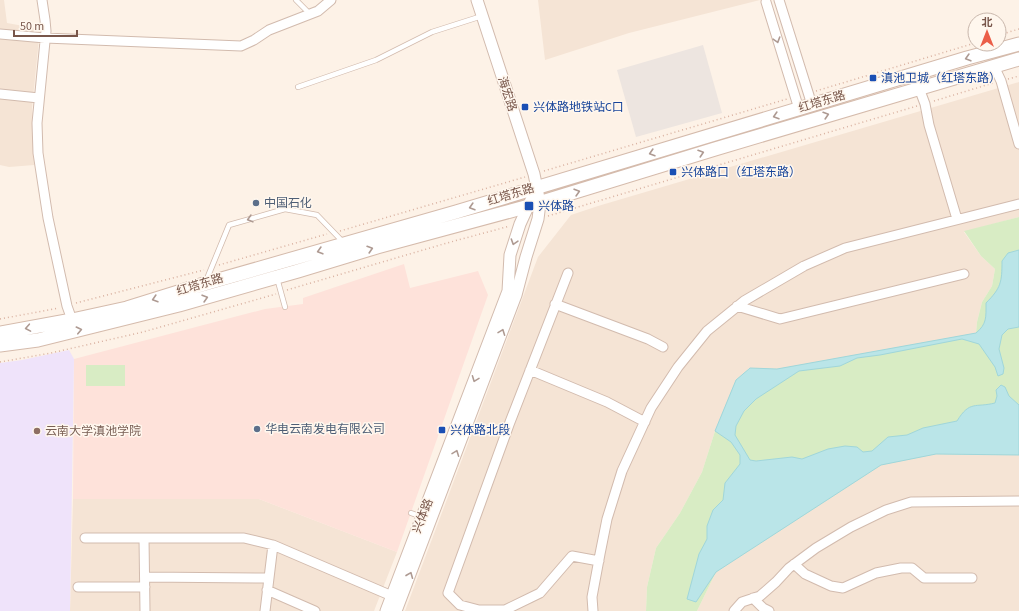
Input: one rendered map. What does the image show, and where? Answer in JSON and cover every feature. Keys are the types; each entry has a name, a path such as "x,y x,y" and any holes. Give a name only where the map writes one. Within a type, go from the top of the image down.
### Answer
{"main road":[{"name":"红塔东路","path":"0,333 127,308 204,284 536,188 804,101 1019,44"},
{"name":"红塔东路","path":"0,345 38,340 179,305 377,247 595,187 722,146 1019,59"}],"street":[{"path":"42,0 45,20 45,38 37,123 38,153 48,218 67,306 72,320"},
{"path":"0,34 45,38 241,46 254,40 269,30 318,11 331,0"},
{"name":"海宏路","path":"476,0 534,174 536,188"},
{"path":"779,0 804,101"},
{"path":"769,1 804,101"},
{"path":"994,66 1001,81 1019,144"},
{"path":"919,88 925,104 929,125 957,219"},
{"path":"0,94 39,98"},
{"name":"兴体路","path":"386,611 427,518 516,294 538,219 534,204 536,188"},
{"name":"兴体路","path":"396,611 427,518 508,291 510,255 520,224 534,204"},
{"path":"593,611 592,597 598,561 607,519 622,471 651,408 678,367 707,331 744,301 804,266 845,248 1019,204"},
{"path":"568,273 530,370 448,593 460,605 479,610 505,610 540,593 572,556 598,561"},
{"path":"737,306 780,319 964,274"},
{"path":"556,304 648,339 663,347"},
{"path":"530,370 607,402 645,422"},
{"path":"734,611 742,602 760,596 794,564 816,548 851,527 886,510 911,502 1019,501"},
{"path":"85,538 244,538 273,545 392,596"},
{"path":"144,538 145,611"},
{"path":"265,611 273,545"},
{"path":"794,564 805,574 831,586 843,588 876,572 901,568 912,568 924,578 972,578"},
{"path":"78,587 145,582 269,578"},
{"path":"268,590 315,611"},
{"path":"753,598 763,608 769,611"}],"lane":[{"path":"296,0 310,14"},
{"path":"298,88 376,60 432,32 482,16"},
{"path":"204,284 229,225 285,209 317,215 345,244"},
{"path":"277,277 286,307"},
{"path":"411,513 427,518"}],"path":[{"path":"1007,33 1019,29"},
{"path":"0,318 67,306 212,267 534,174 804,101 967,46"}],"shaded area":[{"path":"0,0 4,0 7,23 40,29 32,108 34,165 9,167 0,165"},
{"path":"538,0 760,0 629,33 545,60"},
{"path":"703,45 722,113 636,137 617,70"},
{"path":"1019,82 1019,217 964,232 981,256 995,269 992,286 982,302 976,333 777,369 749,368 736,380 715,431 702,472 680,513 656,548 647,587 646,611 405,611 538,257 571,215"},
{"name":"华电云南发电有限公司","path":"404,264 410,288 478,271 488,295 397,552 259,499 73,499 74,359 265,309 303,304 303,298"},
{"name":"云南大学滇池学院","path":"69,350 74,359 70,611 0,611 0,363"},
{"path":"936,454 1019,455 1019,611 697,611 716,572 881,465"},
{"path":"73,499 259,499 397,552 374,611 70,611"}],"green space":[{"path":"1019,217 1019,455 936,454 881,465 716,572 697,611 646,611 647,587 656,548 680,513 702,472 715,431 736,380 750,368 777,369 976,333 982,302 992,286 995,269 981,256 964,231"},
{"path":"86,365 125,365 125,386 86,386"}],"water":[{"path":"1019,250 1019,327 1008,329 1002,335 999,349 1004,368 1003,374 998,376 995,367 979,344 962,339 857,358 840,366 799,371 756,399 744,411 736,426 735,435 750,460 756,461 792,457 802,459 828,449 845,446 857,447 863,452 872,451 888,437 907,435 923,428 957,421 969,407 995,403 997,396 996,390 1001,385 1005,387 1009,396 1019,405 1019,455 936,454 881,465 716,572 696,602 687,599 699,554 707,539 707,526 713,510 723,500 725,483 740,464 740,455 731,442 715,431 736,380 750,368 777,369 976,333 980,330 985,320 986,303 998,289 1000,284 1002,261 1008,253"}],"place":[{"name":"滇池卫城（红塔东路）","path":"873,78"},
{"name":"兴体路地铁站C口","path":"525,107"},
{"name":"兴体路口（红塔东路）","path":"673,172"},
{"name":"中国石化","path":"256,203"},
{"name":"兴体路","path":"529,206"},
{"name":"华电云南发电有限公司","path":"257,429"},
{"name":"兴体路北段","path":"442,430"},
{"name":"云南大学滇池学院","path":"37,431"}]}
